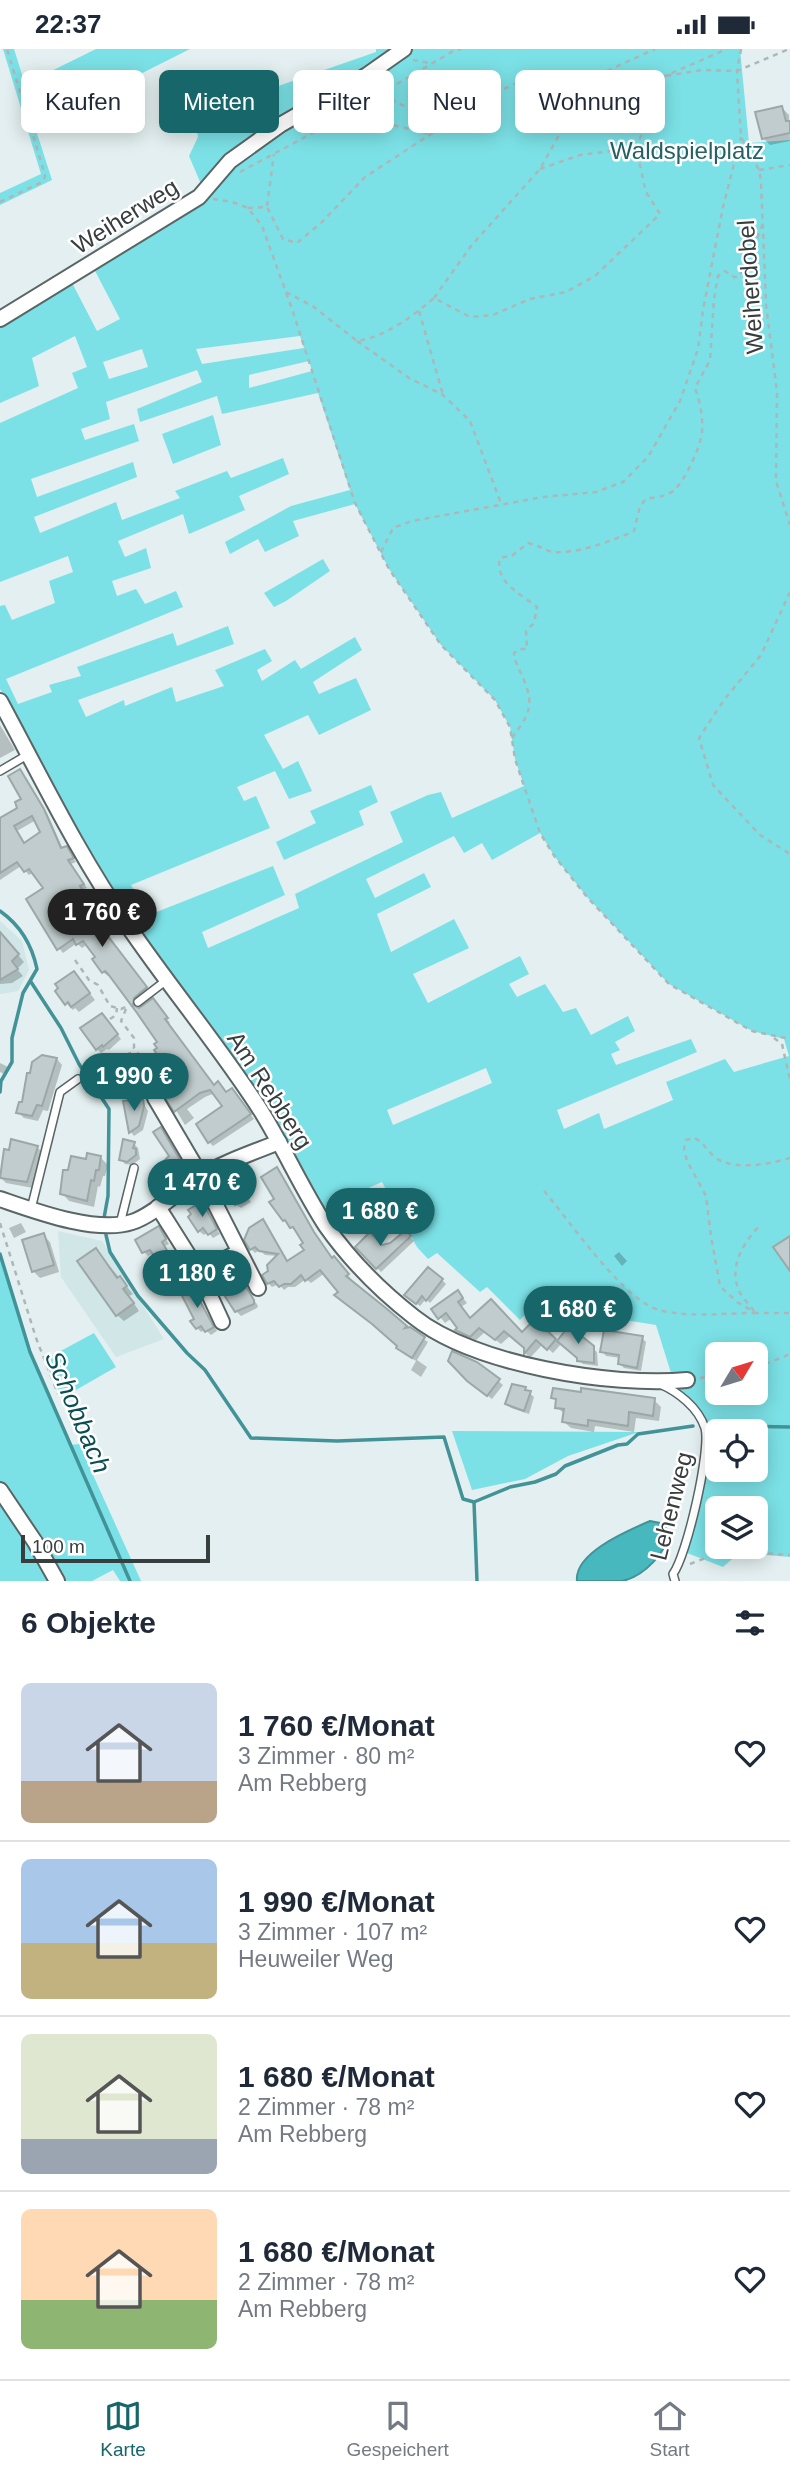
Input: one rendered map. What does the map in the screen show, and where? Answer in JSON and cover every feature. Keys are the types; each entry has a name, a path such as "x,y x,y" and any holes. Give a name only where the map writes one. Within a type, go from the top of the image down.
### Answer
{"street":[{"name":"Weiherweg","path":"0,319 199,197 230,161 279,125 367,75 404,49"},
{"name":"Am Rebberg","path":"0,701 82,851 128,926 254,1101 314,1207 366,1273 415,1318 451,1341 483,1352 561,1373 653,1381 687,1380"},
{"path":"155,1098 201,1176 258,1288"},
{"path":"0,1199 31,1210 85,1223 111,1226 134,1222 201,1176 279,1142"},
{"path":"158,1207 199,1272 222,1322"},
{"path":"199,1272 239,1252"},
{"path":"0,1490 57,1581"}],"lane":[{"path":"0,771 29,754"},
{"path":"138,1002 168,979"},
{"path":"31,1210 60,1092 78,1079"},
{"path":"120,1224 134,1168"},
{"name":"Lehenweg","path":"653,1381 677,1392 705,1427 707,1450 697,1503 677,1569 673,1574 675,1581"}],"path":[{"path":"0,202 40,183 45,175 7,49"},
{"path":"394,85 461,49"},
{"path":"608,70 655,49"},
{"path":"665,76 727,49"},
{"name":"Weiherdobel","path":"741,49 737,71 741,137 759,170 766,305 777,392 776,481 790,525"},
{"path":"665,76 703,70 737,71 789,49"},
{"path":"394,125 431,134"},
{"path":"239,172 311,133"},
{"path":"356,341 373,338 419,311 434,298 471,246 540,169 559,133"},
{"path":"434,298 470,317 494,315 530,299 566,292 595,276 660,214 646,192 636,148 642,133"},
{"path":"274,154 267,207 283,239 297,243 322,222 365,177 431,134"},
{"path":"381,552 393,528 412,521 543,498 596,492 623,482 648,457 680,401 698,349 720,220 741,137"},
{"path":"540,169 580,155 636,148"},
{"path":"759,170 790,165"},
{"path":"199,197 232,202 248,208 267,207"},
{"path":"248,208 262,226 286,292 350,490 381,552 441,645 495,700 510,727 515,759 540,833 555,857 587,897 669,984 752,1031 790,1039"},
{"path":"512,738 528,716 530,701 524,679 515,663 514,653 527,649 526,631 534,622 537,607 504,582 498,565 500,558 513,555 528,543 550,551 569,552 621,537 634,531 640,506 646,499 674,491 685,476 702,434 701,407 695,388 710,360 713,299 718,276 726,271 739,277 763,223"},
{"path":"286,292 314,307 356,341 410,378 443,395 470,421 502,506"},
{"path":"419,311 443,395"},
{"path":"790,591 761,655 724,700 699,738 713,785 761,835 790,854"},
{"path":"75,960 89,980 98,985 110,1006 126,1008 138,1002"},
{"path":"116,1015 117,1008"},
{"path":"126,1008 121,1021 134,1038 134,1048 149,1069"},
{"path":"110,1019 123,1015"},
{"path":"771,1036 782,1044 790,1080"},
{"path":"756,1314 737,1302 720,1286 710,1236 706,1196 687,1161 684,1149 686,1140 695,1138 704,1143 717,1159 740,1165 790,1158"},
{"path":"544,1191 616,1278 636,1297 657,1310 690,1313 790,1313"},
{"path":"0,1223 36,1338 58,1394"},
{"path":"756,1314 738,1289 735,1271 743,1243 761,1224"},
{"path":"768,1363 790,1354"},
{"path":"687,1380 705,1377"},
{"path":"677,1569 716,1554 790,1555"}],"shaded area":[{"path":"0,921 22,941 29,970 18,991 0,994"},
{"path":"58,1231 102,1241 164,1339 116,1357 61,1277"},
{"path":"650,1521 660,1523 669,1531 664,1547 646,1569 622,1581 577,1581 578,1571 593,1552 616,1537"}],"green space":[{"path":"3,49 14,49 21,71 21,108"},
{"path":"96,49 190,49 145,72 53,70"},
{"name":"Waldspielplatz","path":"376,49 740,49 749,143 790,140 790,1557 768,1555 768,1496 705,1496 705,1559 732,1559 723,1567 682,1551 697,1503 705,1428 694,1410 653,1381 672,1376 656,1325 600,1316 588,1332 566,1312 559,1319 540,1299 520,1320 487,1287 480,1292 437,1253 428,1259 417,1247 382,1182 319,1210 88,849 0,689 0,606 5,605 12,620 55,603 49,581 73,572 68,556 0,582 0,423 78,388 72,373 87,367 75,336 32,358 39,386 0,403 0,319 69,277 97,331 120,319 91,263 199,197 201,184 189,156 197,133 279,133 279,86 293,81 293,133 394,133 394,70 324,70 376,52","holes":["300,336 304,348 202,364 196,349","142,349 148,367 109,379 103,362","309,361 312,371 249,388 249,375","197,370 202,382 137,409 140,422 217,396 222,414 318,393 350,490 291,506 225,542 230,554 258,539 265,552 299,536 293,521 355,504 389,569 441,645 495,700 510,727 515,759 524,786 452,818 441,792 390,812 403,842 295,894 299,908 208,948 202,932 285,895 273,866 149,915 131,885 270,828 256,796 244,801 237,787 275,771 289,799 312,791 298,761 283,769 264,735 308,715 319,735 371,710 356,678 319,694 313,682 362,650 355,637 301,669 295,660 262,681 257,670 272,661 265,649 215,670 224,686 176,702 172,687 125,706 124,700 86,717 78,700 234,644 228,626 177,646 173,633 77,667 81,676 49,685 52,692 18,704 6,679 183,607 176,591 145,604 136,589 117,596 112,581 151,568 146,548 125,557 118,541 183,514 189,534 245,510 239,496 289,474 283,458 231,478 227,471 175,491 180,498 122,520 116,502 40,533 34,517 137,477 133,462 37,497 31,479 139,441 134,424 85,440 81,429 110,419 106,402","540,833 555,857 587,897 669,984 752,1031 784,1039 789,1056 734,1072 725,1059 666,1082 673,1100 604,1129 599,1113 564,1129 557,1110 697,1052 691,1039 616,1065 611,1054 620,1050 615,1042 635,1031 628,1016 591,1035 576,1008 563,1012 545,984 517,997 509,984 529,974 520,956 428,1003 413,974 469,948 454,919 391,952 377,914 431,887 424,873 375,898 366,879 454,836 464,853 482,843 492,860","486,1068 492,1083 393,1125 387,1110"]},
{"path":"29,133 37,133 52,180 0,205 0,193 41,174"},
{"path":"213,415 221,445 173,464 162,434"},
{"path":"323,559 330,571 274,607 264,593"},
{"path":"371,785 378,802 359,811 364,825 284,860 276,842 316,823 310,811"},
{"path":"0,1254 30,1353 71,1445 79,1444 141,1581 120,1581 113,1570 92,1581 0,1581"},
{"path":"94,1333 116,1367 62,1398 44,1360"},
{"path":"452,1431 639,1432 568,1456 525,1479 472,1490"}],"building":[{"path":"782,106 786,121 790,121 790,133 762,139 755,112"},
{"path":"20,769 44,809 61,848 67,846 74,858 68,860 84,884 80,886 104,924 101,927 147,987 134,998 133,1005 139,1008 153,998 168,1018 165,1019 214,1085 218,1081 226,1092 232,1088 251,1114 208,1143 196,1124 222,1106 210,1090 200,1093 174,1112 157,1086 173,1076 154,1050 157,1048 154,1044 157,1042 137,1013 108,974 105,971 102,973 92,959 95,957 83,941 76,945 73,939 57,950 26,899 43,888 29,869 24,872 17,862 0,873 0,818 17,808 15,802 21,799 8,776","holes":["32,816 40,832 24,843 14,826"]},
{"path":"0,932 19,954 12,961 18,969 0,980"},
{"path":"74,971 90,993 71,1007 68,1002 65,1005 55,991 58,988 55,984"},
{"path":"102,1013 118,1034 96,1050 80,1028"},
{"path":"130,1053 139,1081 121,1089 120,1083 116,1085 108,1069 112,1067 109,1061"},
{"path":"42,1055 57,1058 42,1106 37,1105 32,1116 16,1113 19,1102 22,1102 27,1073 30,1073 32,1062"},
{"path":"143,1099 139,1126 129,1133 123,1101"},
{"path":"161,1127 187,1172 173,1181 162,1163 169,1156 153,1132"},
{"path":"11,1139 38,1146 27,1182 0,1178 4,1149 9,1150"},
{"path":"123,1139 135,1142 133,1148 136,1149 136,1155 127,1162 119,1160"},
{"path":"87,1153 101,1156 99,1170 96,1170 94,1181 91,1180 87,1201 60,1194 63,1170 68,1170 71,1156 86,1159"},
{"path":"277,1167 314,1232 332,1258 334,1256 349,1274 346,1276 407,1326 405,1328 410,1327 425,1337 412,1358 396,1348 397,1346 372,1324 334,1295 338,1292 320,1270 305,1281 301,1275 291,1284 279,1287 274,1281 267,1284 262,1275 268,1271 267,1265 278,1254 259,1251 255,1247 250,1250 244,1240 249,1228 263,1219 287,1261 304,1250 300,1245 303,1243 293,1227 290,1228 285,1220 283,1221 269,1202 274,1199 261,1177"},
{"path":"236,1179 248,1197 235,1205 232,1200 228,1202 220,1189"},
{"path":"202,1201 217,1229 208,1235 203,1228 198,1232 188,1217 191,1214 188,1210"},
{"path":"374,1201 379,1213 341,1231 330,1213 351,1203 353,1209"},
{"path":"159,1226 166,1239 162,1242 178,1269 167,1277 150,1250 142,1253 135,1240"},
{"path":"406,1230 411,1236 376,1269 355,1247 370,1232 382,1245 390,1243"},
{"path":"44,1233 54,1265 32,1272 22,1240"},
{"path":"790,1236 790,1271 773,1247"},
{"path":"96,1248 117,1278 120,1276 127,1286 123,1289 134,1303 116,1316 77,1261"},
{"path":"428,1267 443,1279 426,1301 422,1296 416,1304 404,1295"},
{"path":"240,1277 254,1304 235,1312 221,1290"},
{"path":"192,1286 214,1327 205,1332 201,1326 196,1329 190,1321 194,1319 180,1292"},
{"path":"458,1290 463,1298 458,1302 470,1318 491,1299 522,1332 537,1321 556,1339 547,1350 536,1340 524,1354 524,1348 504,1331 495,1340 479,1328 470,1337 455,1330 457,1328 446,1313 438,1319 431,1309"},
{"path":"569,1326 594,1346 594,1363 577,1361 577,1358 557,1341"},
{"path":"604,1330 643,1336 637,1368 618,1364 619,1355 600,1352"},
{"path":"452,1351 477,1362 500,1379 487,1396 467,1381 448,1361"},
{"path":"512,1384 531,1391 524,1411 505,1404"},
{"path":"553,1388 581,1392 581,1388 655,1398 653,1416 629,1412 628,1426 588,1420 588,1426 562,1422 564,1409 555,1408 556,1399 551,1398"}],"waterway":[{"name":"Schobbach","path":"0,911 24,936 37,969 23,993 12,1038 12,1062 1,1081 0,1092"},
{"path":"31,982 109,1109 108,1196 104,1218"},
{"path":"106,1235 110,1252 138,1296 205,1370 251,1438 337,1441 444,1437 463,1499 474,1502 477,1581"},
{"name":"Schobbach","path":"0,1254 30,1352 130,1581"},
{"path":"474,1502 510,1487 556,1474 565,1466 627,1444 638,1434 693,1426"},
{"path":"768,1427 790,1427"}]}
